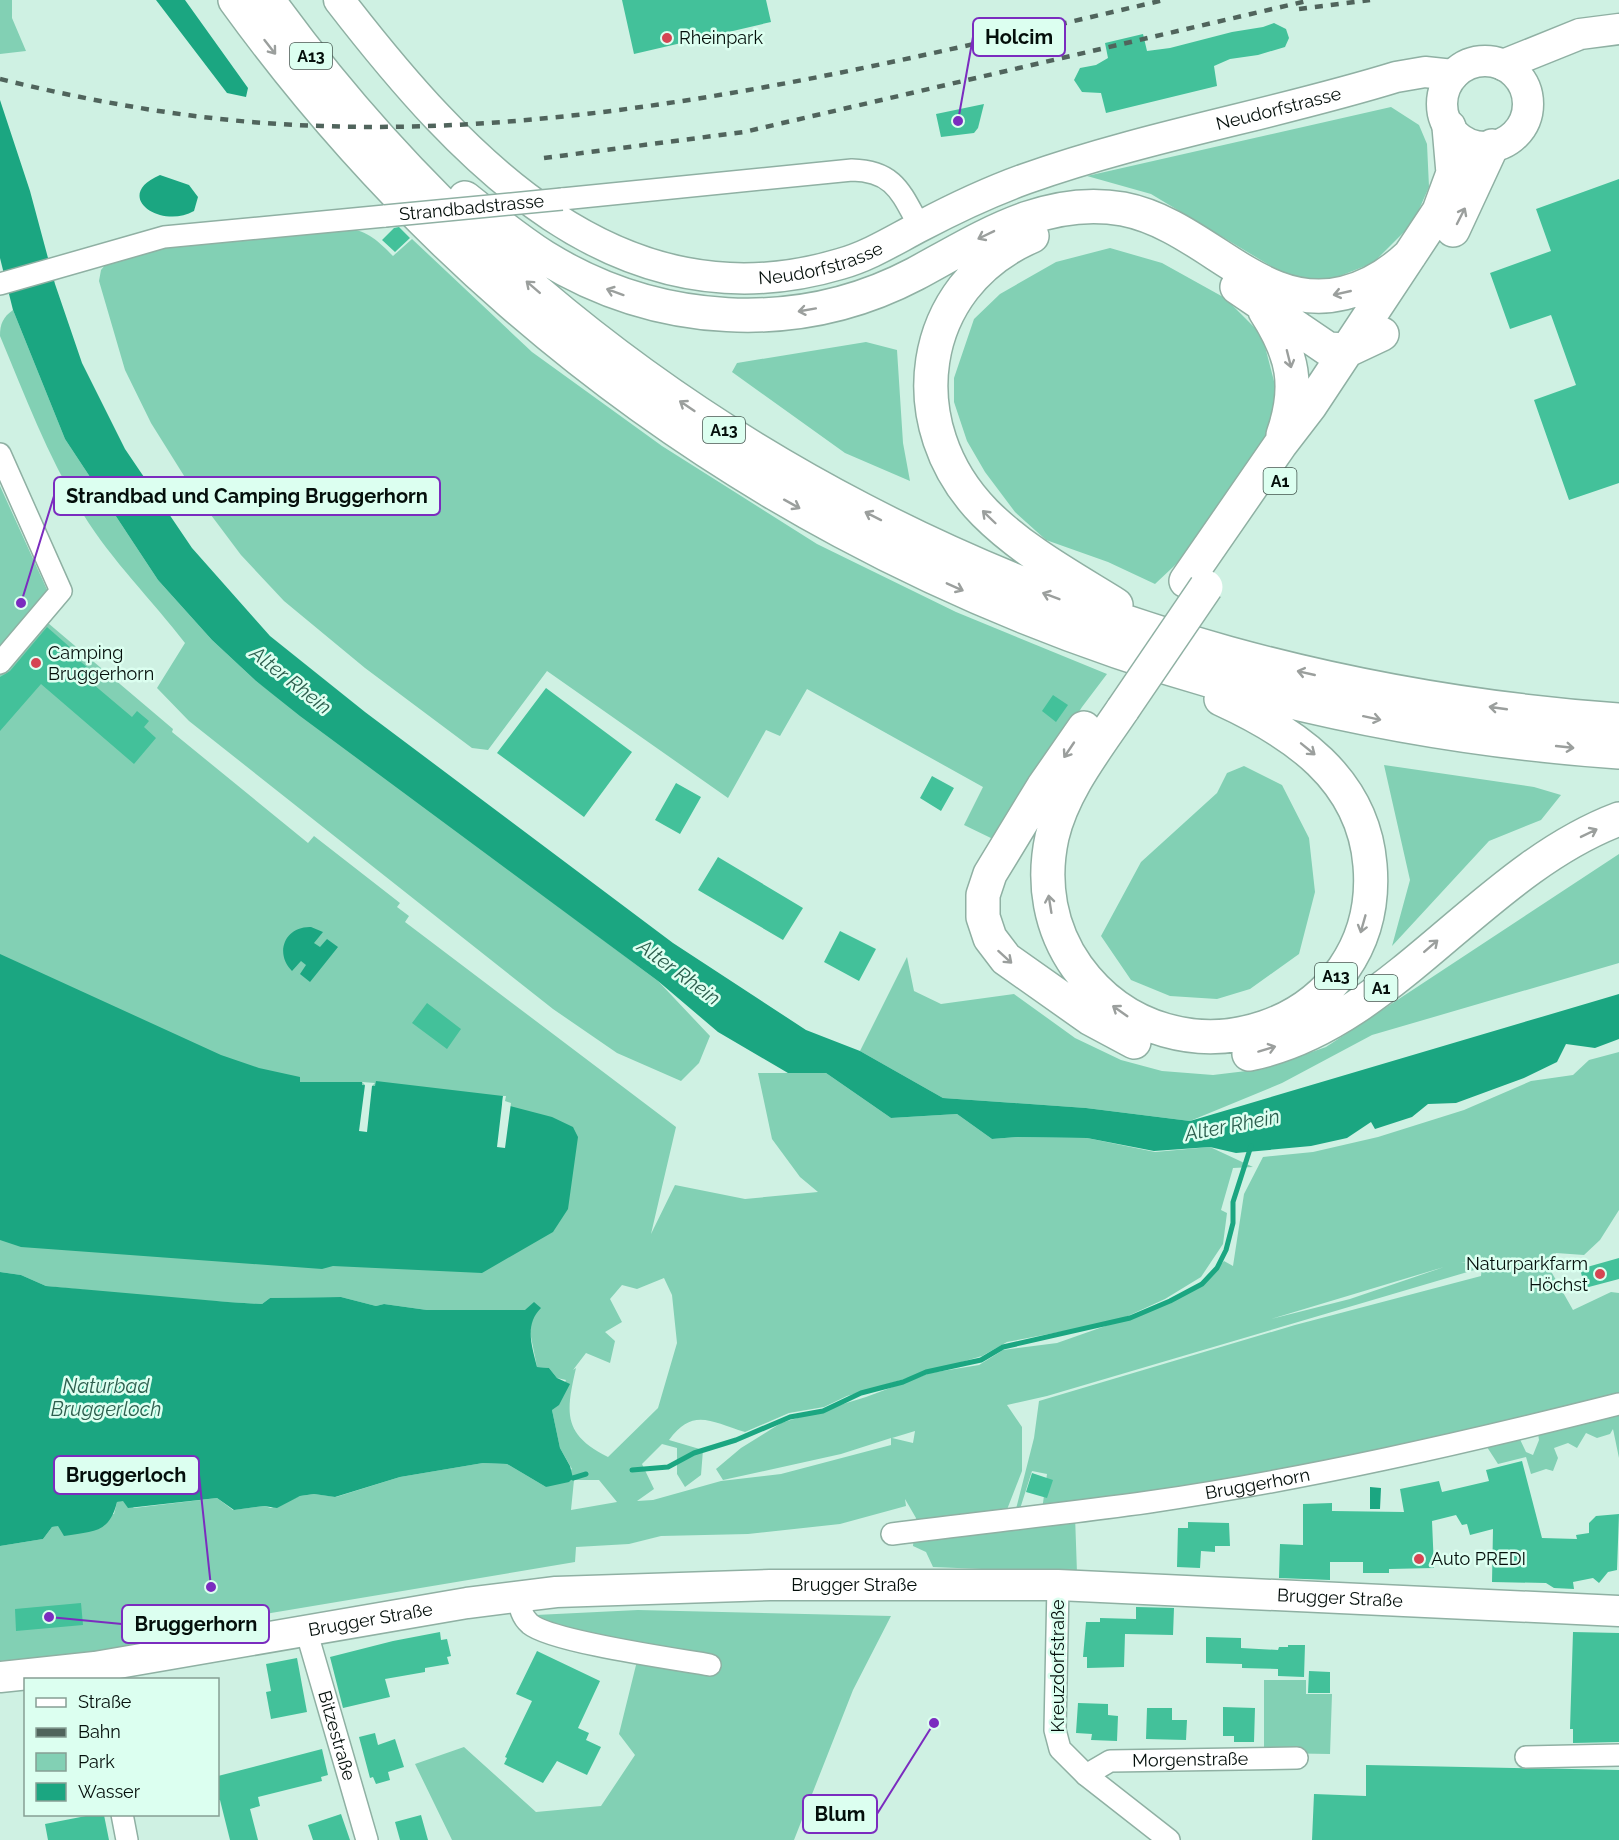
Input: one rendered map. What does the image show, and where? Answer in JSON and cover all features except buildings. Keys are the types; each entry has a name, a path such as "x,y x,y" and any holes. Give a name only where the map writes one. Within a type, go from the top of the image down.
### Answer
{"highway":[{"name":"A13","path":"235,0 310,98 395,194 525,317 633,402 747,478 902,563 1020,615 1113,649 1259,716 1287,734 1328,767 1354,807 1365,836 1370,867 1369,902 1363,925 1340,972 1319,996 1292,1015 1261,1029 1228,1036 1192,1037 1159,1030 1136,1020 1111,1004 1083,976 1061,941 1049,898 1048,873 1053,836 1063,807 1112,706 1196,584"},
{"name":"A13","path":"268,0 356,110 423,183 530,285 645,376 722,429 801,477 924,542 1011,580 1165,637"},
{"name":"A13","path":"356,110 507,232 544,257 614,292 649,303 702,313 770,315 835,304 900,281 1021,220 1057,209 1080,206 1121,209 1158,219 1201,242 1270,287 1304,297 1337,295 1366,286 1392,270 1410,255"},
{"name":"A1","path":"1196,584 1352,363 1410,255 1439,211 1450,187 1454,158 1445,119"},
{"path":"1352,363 1382,334 1455,227 1492,146"},
{"name":"A1","path":"1352,363 1335,351 1321,346 1262,307 1203,264 1161,241 1118,226 1080,226 1030,237 984,265 951,305 935,345 930,384 934,418 949,463 976,503 1003,530 1034,554 1165,637 1288,669 1407,694 1526,711 1619,720"},
{"name":"A1","path":"1262,307 1283,341 1293,374 1291,405 1280,445"},
{"name":"A1","path":"1196,584 1280,445 1310,406 1352,363"},
{"path":"1113,649 1225,684 1380,720 1514,742 1619,752"},
{"name":"A1","path":"1112,706 1043,787 990,874 983,895 983,917 992,944 1015,965 1110,1030 1164,1053 1203,1058 1242,1055 1287,1043 1321,1027 1390,981 1521,873 1556,850 1619,819"}],"main road":[{"name":"Neudorfstrasse","path":"339,0 381,55 444,127 495,174 529,201 574,230 628,256 659,266 716,277 785,276 842,264 881,249 986,194 1057,168 1380,82 1425,72 1453,75"},
{"path":"1503,65 1580,34 1616,30"},
{"path":"1526,91 1556,60 1587,47 1616,30"},
{"path":"1380,82 1445,119 1468,143 1492,146 1511,138 1521,128 1528,113 1526,91 1517,75 1503,65 1480,61 1469,64 1453,75 1441,97 1445,119"},
{"name":"Brugger Straße","path":"0,1677 95,1673 306,1630 555,1592 770,1585 1058,1585 1619,1611"}],"street":[{"name":"Strandbadstrasse","path":"0,284 164,237 852,170 871,171 890,179 898,188 920,227"},
{"path":"0,454 61,591 0,663"},
{"name":"Bruggerhorn","path":"892,1534 1150,1502 1289,1478 1446,1447 1619,1404"},
{"name":"Kreuzdorfstraße","path":"1058,1585 1055,1730 1060,1749 1086,1775 1169,1840"},
{"path":"518,1596 521,1614 539,1630 572,1640 710,1665"},
{"name":"Bitzestraße","path":"306,1630 367,1840"},
{"path":"1526,1757 1619,1755"},
{"name":"Morgenstraße","path":"1086,1775 1110,1761 1297,1758"},
{"path":"122,1816 127,1840"}],"green space":[{"path":"0,0 12,0 12,18 26,51 0,54"},
{"path":"1391,107 1419,125 1427,144 1429,187 1413,223 1373,263 1327,281 1294,280 1151,194 1087,176"},
{"path":"347,228 372,238 393,256 412,239 532,352 662,446 817,544 956,612 1107,674 1082,707 995,840 964,825 983,787 807,689 780,736 766,730 728,798 547,671 488,750 472,748 365,668 284,601 241,555 196,495 151,423 125,370 99,281 101,270 110,259 178,244"},
{"path":"1110,248 1162,263 1225,298 1262,335 1276,389 1274,418 1258,452 1189,552 1155,584 1108,562 1046,540 1015,512 985,472 967,441 954,402 954,378 974,319 1000,294 1056,262"},
{"path":"13,310 65,439 158,580 212,640 256,681 658,981 710,1036 699,1063 681,1081 617,1053 553,1009 189,721 157,688 185,643 94,531 59,471 0,336 3,321"},
{"path":"866,342 897,350 903,443 910,481 845,453 732,372 737,363"},
{"path":"0,486 49,594 35,612 173,729 172,732 308,843 314,836 400,903 397,907 409,916 405,922 676,1127 651,1234 675,1185 745,1199 818,1192 800,1177 772,1139 758,1073 826,1073 891,1118 957,1114 992,1139 1087,1138 1155,1152 1210,1147 1253,1167 1233,1168 1221,1210 1227,1213 1223,1244 1201,1277 1165,1299 1117,1321 1007,1342 982,1356 847,1396 824,1407 789,1413 745,1432 712,1421 695,1420 686,1423 669,1440 703,1450 701,1475 685,1487 677,1474 677,1448 662,1444 642,1464 654,1489 637,1501 653,1500 721,1481 781,1474 891,1445 891,1438 841,1454 723,1480 716,1469 741,1448 781,1423 866,1397 930,1373 979,1365 1003,1350 1057,1343 1151,1310 1198,1288 1224,1261 1233,1266 1244,1194 1263,1157 1313,1152 1378,1137 1464,1110 1531,1081 1573,1075 1589,1060 1619,1052 1619,1210 1600,1240 1584,1255 1556,1253 1548,1266 1573,1310 1611,1292 1619,1293 1619,1458 1613,1429 1610,1434 1597,1438 1586,1433 1577,1448 1568,1443 1554,1448 1558,1458 1553,1471 1546,1469 1531,1474 1526,1457 1498,1464 1487,1447 1483,1429 1149,1496 1042,1510 1047,1474 1032,1471 1019,1512 1016,1509 1034,1438 1039,1401 1295,1325 1481,1276 1483,1257 1461,1263 1480,1260 1481,1268 1047,1396 1007,1405 1022,1427 1022,1471 1001,1525 1075,1515 1077,1573 933,1567 926,1552 913,1546 916,1518 905,1499 906,1506 840,1524 748,1534 661,1536 629,1544 576,1547 575,1562 271,1613 108,1654 0,1661 0,1546 43,1539 52,1527 114,1514 117,1502 123,1500 134,1508 217,1498 233,1510 264,1506 271,1508 300,1496 314,1494 336,1497 400,1477 483,1463 507,1464 546,1487 572,1469 560,1448 552,1410 566,1380 557,1378 549,1368 537,1367 530,1332 532,1317 525,1310 427,1310 384,1304 376,1306 341,1297 270,1298 262,1304 162,1298 46,1286 21,1275 0,1272","holes":["1444,1267 1350,1299 1271,1319","664,1278 672,1295 677,1343 658,1408 608,1457 582,1440 575,1430 570,1409 576,1368 573,1370 586,1353 610,1363 615,1341 605,1332 622,1322 610,1299 622,1285 637,1289","1537,1427 1539,1440 1533,1455 1526,1452 1516,1431","915,1431 913,1443 892,1438","574,1480 599,1480 617,1502 571,1510"]},
{"path":"1384,765 1534,787 1561,795 1541,820 1489,841 1392,946 1410,880"},
{"path":"1244,766 1282,785 1309,838 1315,892 1299,954 1250,989 1217,999 1170,996 1131,980 1101,936 1141,862 1217,793 1227,773"},
{"path":"1619,854 1619,963 1372,1035 1282,1083 1190,1121 1086,1108 943,1098 860,1051 907,957 914,991 941,1004 1014,994 1075,1038 1121,1060 1162,1071 1213,1075 1263,1069 1326,1047"},
{"path":"638,1610 891,1616 853,1690 794,1840 452,1840 415,1764 464,1747 536,1812 601,1806 635,1755 619,1734 637,1661 716,1669 719,1660 597,1639 536,1619 536,1615"},
{"path":"1264,1680 1306,1680 1306,1694 1332,1694 1330,1754 1264,1753"}],"water":[{"path":"156,0 185,0 248,88 246,97 227,93"},
{"name":"Alter Rhein","path":"0,100 30,191 55,284 82,363 125,449 192,548 270,636 365,712 673,943 806,1030 860,1051 943,1098 1086,1108 1190,1121 1619,994 1619,1039 1595,1048 1566,1044 1557,1062 1524,1078 1456,1103 1428,1104 1412,1117 1375,1129 1371,1122 1347,1138 1311,1146 1236,1153 1210,1147 1154,1151 1087,1138 992,1139 957,1114 891,1118 826,1073 788,1073 718,1032 658,981 300,716 256,681 212,640 158,580 65,439 13,310 0,258"},
{"path":"160,175 189,185 198,197 194,211 181,216 168,216 146,208 141,201 140,192 146,183"},
{"path":"311,927 323,932 314,943 320,947 327,939 338,947 310,982 300,974 306,965 301,961 292,971 287,964 283,949 289,936 295,931"},
{"path":"0,954 221,1055 259,1068 300,1077 300,1082 362,1082 362,1085 375,1086 376,1081 503,1096 502,1104 552,1117 573,1127 578,1137 568,1209 553,1232 482,1273 333,1266 322,1269 21,1247 0,1240"},
{"name":"Naturbad Bruggerloch","path":"0,1272 21,1275 46,1286 262,1304 270,1298 341,1297 376,1306 384,1304 427,1310 525,1310 534,1302 541,1308 532,1321 531,1329 537,1367 549,1368 557,1378 570,1384 559,1405 552,1410 560,1448 570,1466 573,1478 569,1482 546,1487 507,1464 483,1463 400,1477 335,1497 314,1494 300,1496 277,1508 264,1506 234,1510 217,1498 128,1508 123,1501 117,1502 109,1520 98,1529 64,1536 58,1526 52,1527 43,1539 0,1546"},
{"path":"1370,1487 1381,1488 1380,1509 1370,1509"}],"pier":[{"path":"362,1082 375,1083 372,1086 367,1132 359,1131 365,1085"},
{"path":"503,1096 506,1096 505,1101 511,1103 505,1148 497,1147"}],"waterway":[{"path":"632,1470 668,1467 694,1453 736,1440 790,1417 823,1411 861,1393 903,1382 926,1372 981,1360 1003,1347 1130,1318 1170,1301 1202,1284 1217,1268 1226,1250 1233,1223 1233,1202 1251,1146"},
{"path":"573,1478 586,1474"}],"railway":[{"path":"0,79 120,105 200,117 281,124 427,126 534,119 640,107 852,70 1164,0"},
{"path":"544,158 744,132 1311,0"},
{"path":"1299,9 1370,0"}],"place":[{"name":"Rheinpark","path":"667,38"},
{"name":"Holcim","path":"958,121"},
{"name":"Strandbad und Camping Bruggerhorn","path":"21,603"},
{"name":"Camping Bruggerhorn","path":"36,663"},
{"name":"Naturparkfarm Höchst","path":"1600,1274"},
{"name":"Auto PREDI","path":"1419,1559"},
{"name":"Bruggerloch","path":"211,1587"},
{"name":"Bruggerhorn","path":"49,1617"},
{"name":"Blum","path":"934,1723"}]}
